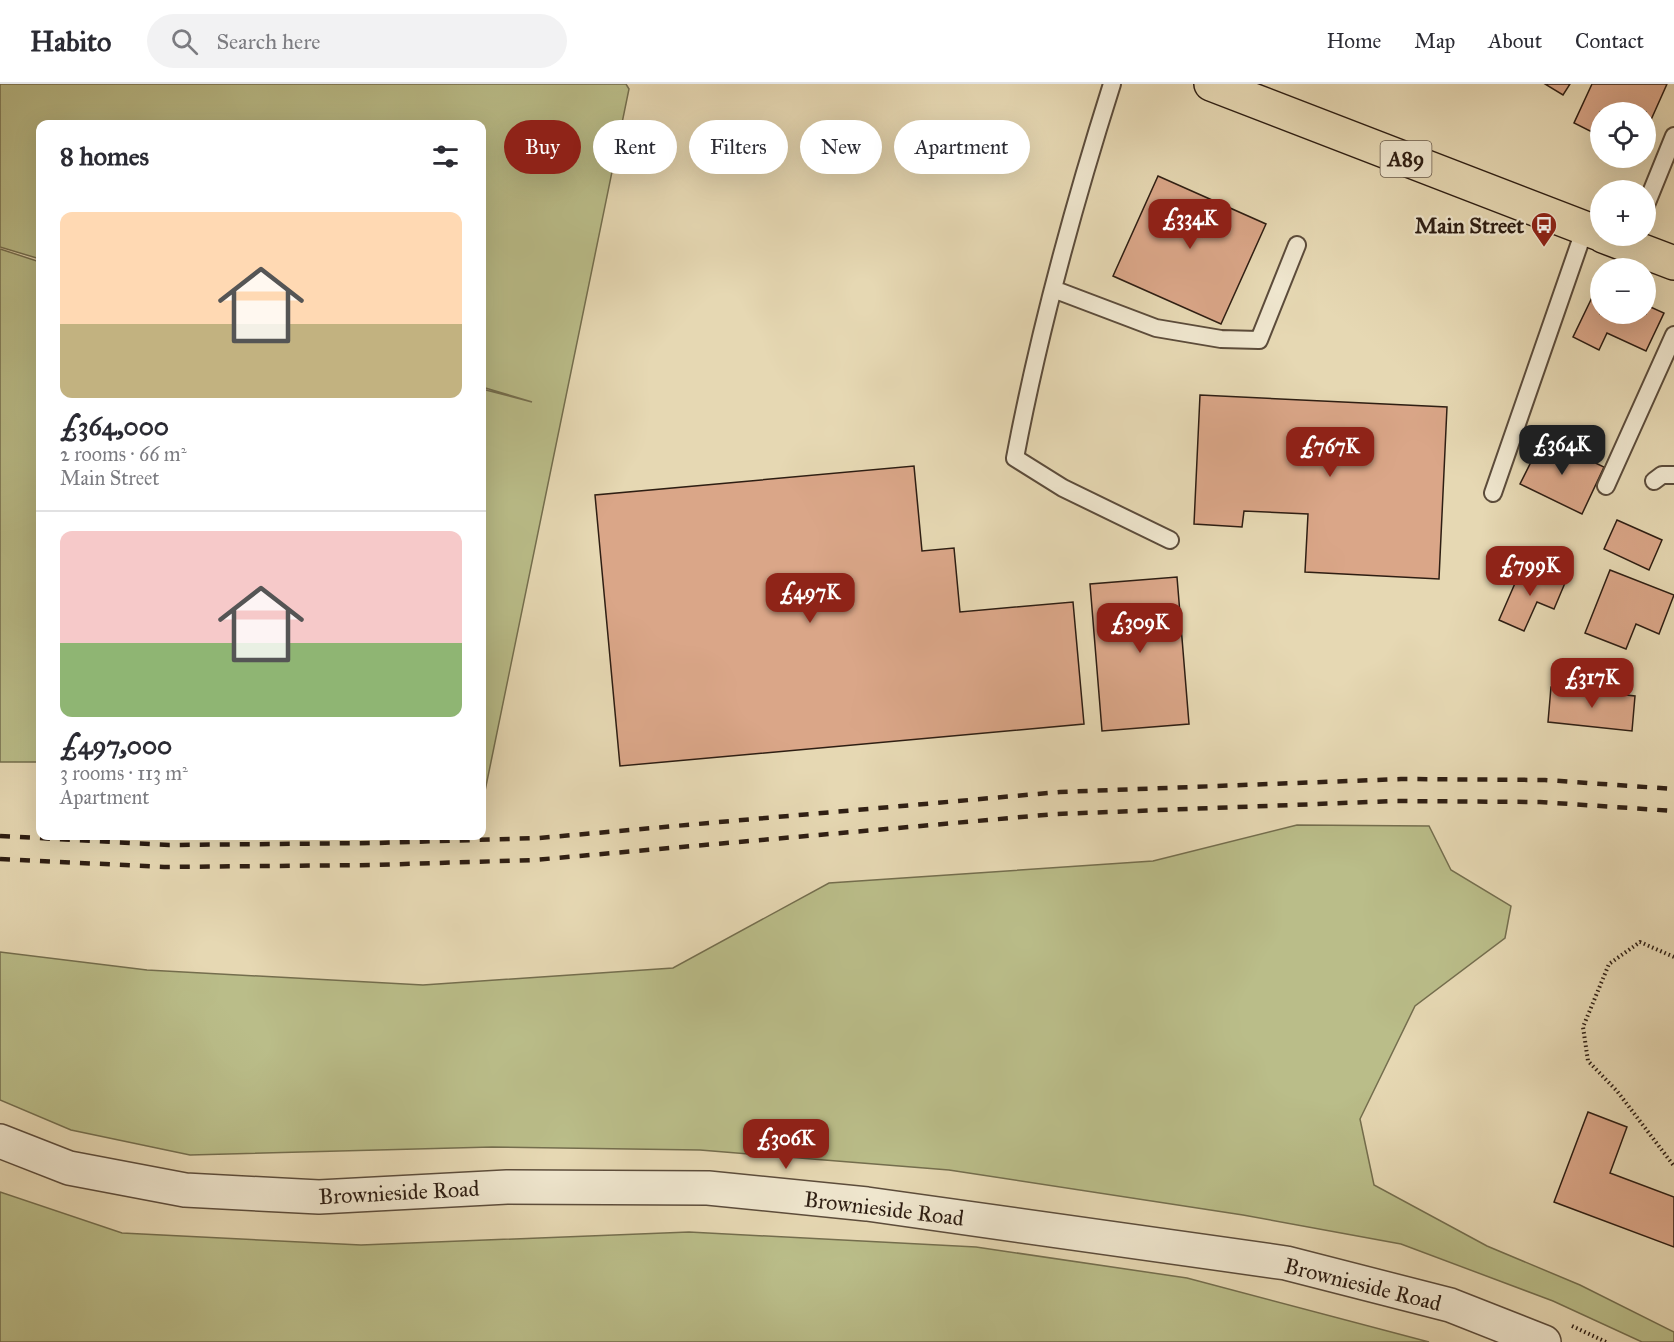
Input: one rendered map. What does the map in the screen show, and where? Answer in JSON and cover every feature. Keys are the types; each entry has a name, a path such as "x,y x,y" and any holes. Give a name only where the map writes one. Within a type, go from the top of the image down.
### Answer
{"main road":[{"name":"A89","path":"1212,84 1590,228"},
{"name":"A89","path":"1634,246 1674,263"}],"street":[{"name":"Brownieside Road","path":"0,1141 69,1168 185,1190 319,1197 507,1187 708,1188 867,1204 1286,1263 1450,1305 1544,1342"}],"lane":[{"path":"1112,84 1080,183 1032,366 1016,458 1063,488 1170,540"},
{"path":"1656,180 1674,136"},
{"path":"1053,289 1156,328 1221,339 1259,340 1297,245"},
{"path":"1493,493 1605,246"},
{"path":"1606,486 1674,335"},
{"path":"1654,482 1662,475 1674,475"}],"path":[{"path":"1674,957 1640,942 1609,964 1583,1027 1588,1061 1617,1091 1674,1166"}],"green space":[{"path":"0,84 626,84 629,89 623,120 593,120 593,174 612,174 486,786 486,390 532,402 486,388 486,120 36,120 36,258 0,247"},
{"path":"0,249 36,261 36,762 0,762"},
{"path":"1297,825 1429,826 1451,870 1511,906 1505,938 1415,1006 1360,1119 1374,1185 1487,1246 1580,1285 1674,1332 1674,1342 1642,1342 1553,1301 1401,1244 1243,1215 949,1170 700,1150 492,1147 190,1155 71,1130 0,1100 0,952 147,970 423,985 673,968 829,883 1153,861"},
{"path":"0,1192 122,1233 361,1245 689,1232 976,1247 1187,1278 1429,1342 0,1342"}],"building":[{"path":"1545,84 1570,84 1563,95"},
{"path":"1592,84 1667,84 1656,109 1656,102 1590,102 1590,131 1574,123"},
{"path":"1158,176 1266,224 1221,324 1113,276"},
{"path":"1590,302 1590,324 1656,324 1656,309 1664,313 1646,351 1607,333 1599,350 1573,337"},
{"path":"1200,395 1447,407 1439,579 1305,572 1308,514 1244,511 1242,527 1194,524"},
{"path":"1543,438 1604,467 1582,514 1520,484"},
{"path":"914,466 922,551 954,548 960,612 1073,602 1084,724 620,766 595,495"},
{"path":"1617,520 1662,540 1649,570 1604,549"},
{"path":"1523,565 1565,583 1554,609 1537,602 1524,631 1499,620"},
{"path":"1610,570 1674,595 1659,634 1636,624 1626,649 1585,633"},
{"path":"1177,577 1189,724 1102,731 1090,584"},
{"path":"1551,687 1635,696 1632,731 1548,722"},
{"path":"1588,1112 1627,1127 1610,1173 1674,1197 1674,1247 1554,1202"}],"railway":[{"path":"486,840 539,838 1060,792 1401,779 1545,780 1674,789"},
{"path":"0,859 164,867 373,865 534,860 1056,814 1396,801 1540,802 1674,811"},
{"path":"0,836 36,838"},
{"path":"75,840 169,845 474,840"}],"place":[{"name":"Main Street","path":"1544,248"}]}
